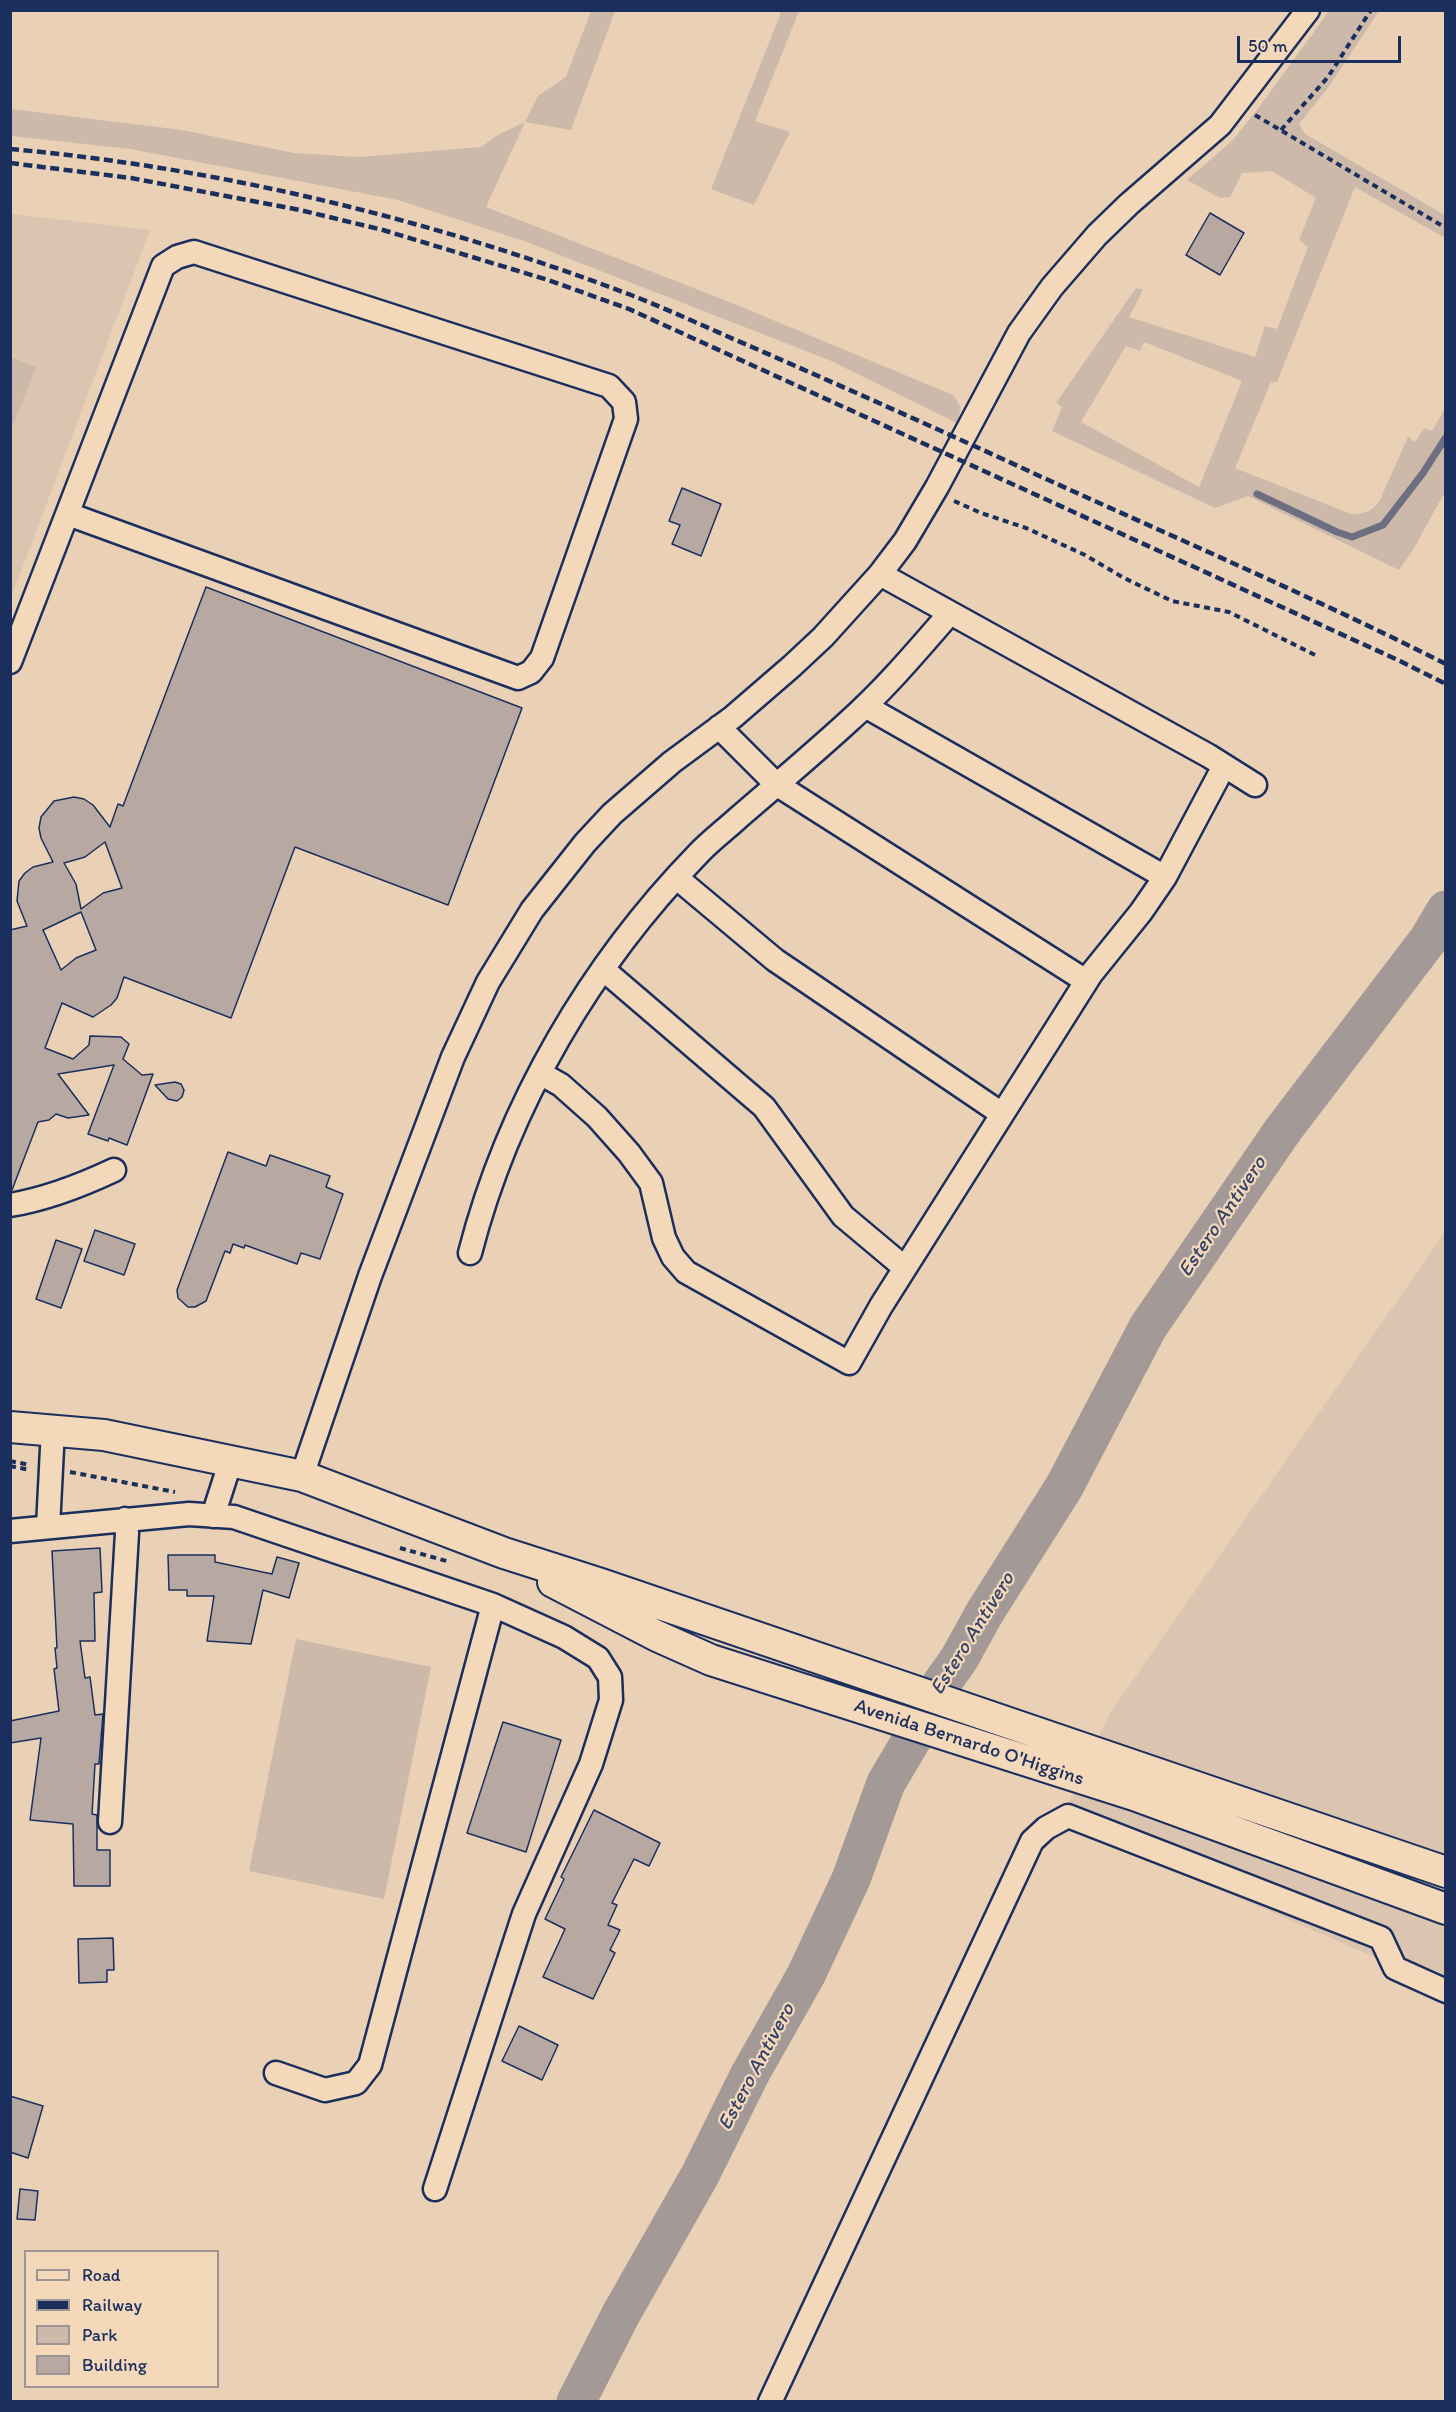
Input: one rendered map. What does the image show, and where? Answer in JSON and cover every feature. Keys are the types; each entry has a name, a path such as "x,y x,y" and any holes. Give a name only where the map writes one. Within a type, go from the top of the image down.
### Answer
{"main road":[{"name":"Avenida Bernardo O'Higgins","path":"10,1427 104,1435 302,1476 504,1553 720,1624 1446,1872"},
{"name":"Avenida Bernardo O'Higgins","path":"504,1553 570,1592 657,1636 711,1660 1134,1795 1446,1909"}],"street":[{"path":"302,1476 375,1265 453,1057 488,982 532,910 585,843 641,787 761,693 823,637 880,574 905,541 934,493 1019,333 1052,287 1097,235 1129,204 1220,125 1308,10"},
{"path":"10,662 163,266 177,257 194,252 609,386 624,402 626,419 542,658 531,672 518,678 68,514"},
{"path":"880,574 1255,785"},
{"path":"470,1253 495,1171 540,1073 582,1000 632,930 698,854 892,681 950,613"},
{"path":"865,706 1165,877"},
{"path":"719,727 776,784 1086,981"},
{"path":"540,1073 561,1085 597,1117 635,1161 651,1183 664,1238 673,1257 686,1272 849,1363 881,1306 1086,981 1141,912 1165,877 1224,766"},
{"path":"677,878 775,960 1002,1114"},
{"path":"604,970 764,1107 843,1216 905,1268"},
{"path":"10,1206 33,1202 72,1189 114,1170"},
{"path":"48,1527 54,1429"},
{"path":"213,1516 231,1460"},
{"path":"10,1531 189,1514 234,1517 493,1605 564,1637 598,1658 610,1677 612,1700 591,1764 525,1914 435,2189"},
{"path":"110,1822 127,1533 125,1519"},
{"path":"276,2073 325,2090 356,2083 370,2065 493,1605"},
{"path":"770,2402 1032,1841 1046,1827 1068,1816 1381,1938 1395,1968 1446,1991"}],"path":[{"path":"1281,130 1328,77 1371,10"},
{"path":"1237,104 1446,228"},
{"path":"934,493 981,513 1026,528 1075,550 1124,579 1172,601 1229,612 1319,657"}],"shaded area":[{"path":"11,214 150,230 11,598"},
{"path":"1445,1232 1445,1988 1061,1820 1110,1713"}],"green space":[{"path":"782,10 799,11 755,121 790,132 754,205 711,189"},
{"path":"591,11 615,11 571,130 525,122 538,96 566,77"},
{"path":"1329,11 1379,11 1328,88 1299,124 1305,134 1445,215 1445,238 1355,187 1277,382 1271,382 1235,468 1351,514 1363,513 1379,502 1408,437 1415,442 1424,428 1432,431 1445,409 1445,492 1413,550 1399,570 1248,496 1215,508 1052,431 1062,407 1056,403 1136,288 1143,290 1129,317 1255,357 1265,326 1277,329 1308,247 1299,240 1316,198 1272,171 1242,173 1230,197 1220,198 1187,180 1233,140","holes":["1144,342 1242,381 1199,487 1081,422 1126,346 1140,351"]},
{"path":"11,109 182,130 294,153 359,157 481,147 498,135 525,122 486,207 737,305 953,395 961,407 957,423 829,360 524,241 398,200 130,149 11,136"},
{"path":"11,357 36,367 11,430"},
{"path":"296,1639 431,1667 384,1899 249,1871"}],"building":[{"path":"1210,213 1244,233 1220,275 1186,255"},
{"path":"682,488 721,504 701,556 672,544 680,525 669,521"},
{"path":"206,587 522,708 448,905 295,847 231,1018 124,977 117,998 93,1017 62,1003 45,1048 73,1059 89,1045 90,1036 121,1037 129,1044 123,1059 142,1075 153,1074 127,1145 109,1138 108,1141 88,1134 114,1065 58,1074 89,1115 68,1118 56,1114 49,1120 38,1122 12,1190 10,1190 10,930 27,926 17,901 19,881 33,867 53,862 41,838 39,828 41,817 54,801 74,797 84,799 93,805 110,827 118,804 123,806","holes":["105,842 122,888 103,893 81,909 76,884 64,863 85,857","81,912 96,950 76,958 61,970 43,930"]},
{"path":"175,1082 181,1084 184,1090 182,1097 177,1101 168,1099 155,1085"},
{"path":"228,1152 266,1166 270,1155 330,1176 326,1187 343,1194 320,1259 301,1253 297,1264 245,1245 244,1248 233,1244 230,1253 225,1251 206,1301 195,1307 188,1307 178,1298 177,1290"},
{"path":"95,1230 135,1244 124,1275 84,1261"},
{"path":"56,1240 82,1249 61,1308 36,1299"},
{"path":"100,1548 102,1592 94,1593 95,1641 80,1641 85,1678 90,1677 95,1715 103,1714 99,1764 95,1764 92,1814 97,1815 97,1850 110,1850 110,1886 74,1886 73,1824 30,1820 41,1738 10,1743 10,1721 59,1711 54,1669 57,1668 55,1648 57,1648 52,1551"},
{"path":"168,1555 215,1555 215,1562 272,1574 277,1557 299,1563 289,1598 263,1590 251,1644 207,1641 214,1596 187,1596 187,1590 169,1590"},
{"path":"503,1722 561,1740 526,1852 467,1833"},
{"path":"594,1810 660,1843 649,1866 634,1859 612,1903 617,1905 608,1925 620,1930 610,1950 615,1953 593,1999 543,1977 565,1929 545,1919 564,1879 561,1877"},
{"path":"113,1938 114,1970 107,1970 107,1982 79,1983 78,1939"},
{"path":"519,2026 558,2045 542,2080 502,2061"},
{"path":"10,2096 43,2106 28,2158 10,2152"},
{"path":"20,2189 38,2191 35,2220 17,2219"}],"waterway":[{"path":"1257,494 1352,537 1383,525 1423,473 1446,437"},
{"name":"Estero Antivero","path":"576,2402 621,2314 700,2175 750,2074 806,1975 851,1879 886,1783 942,1683 1064,1487 1148,1327 1283,1130 1428,940 1446,910"}],"railway":[{"path":"10,149 169,169 326,201 480,243 556,268 646,301 858,394 1292,590 1446,664"},
{"path":"10,163 131,178 300,210 383,230 548,280 629,309 1446,684"}]}
